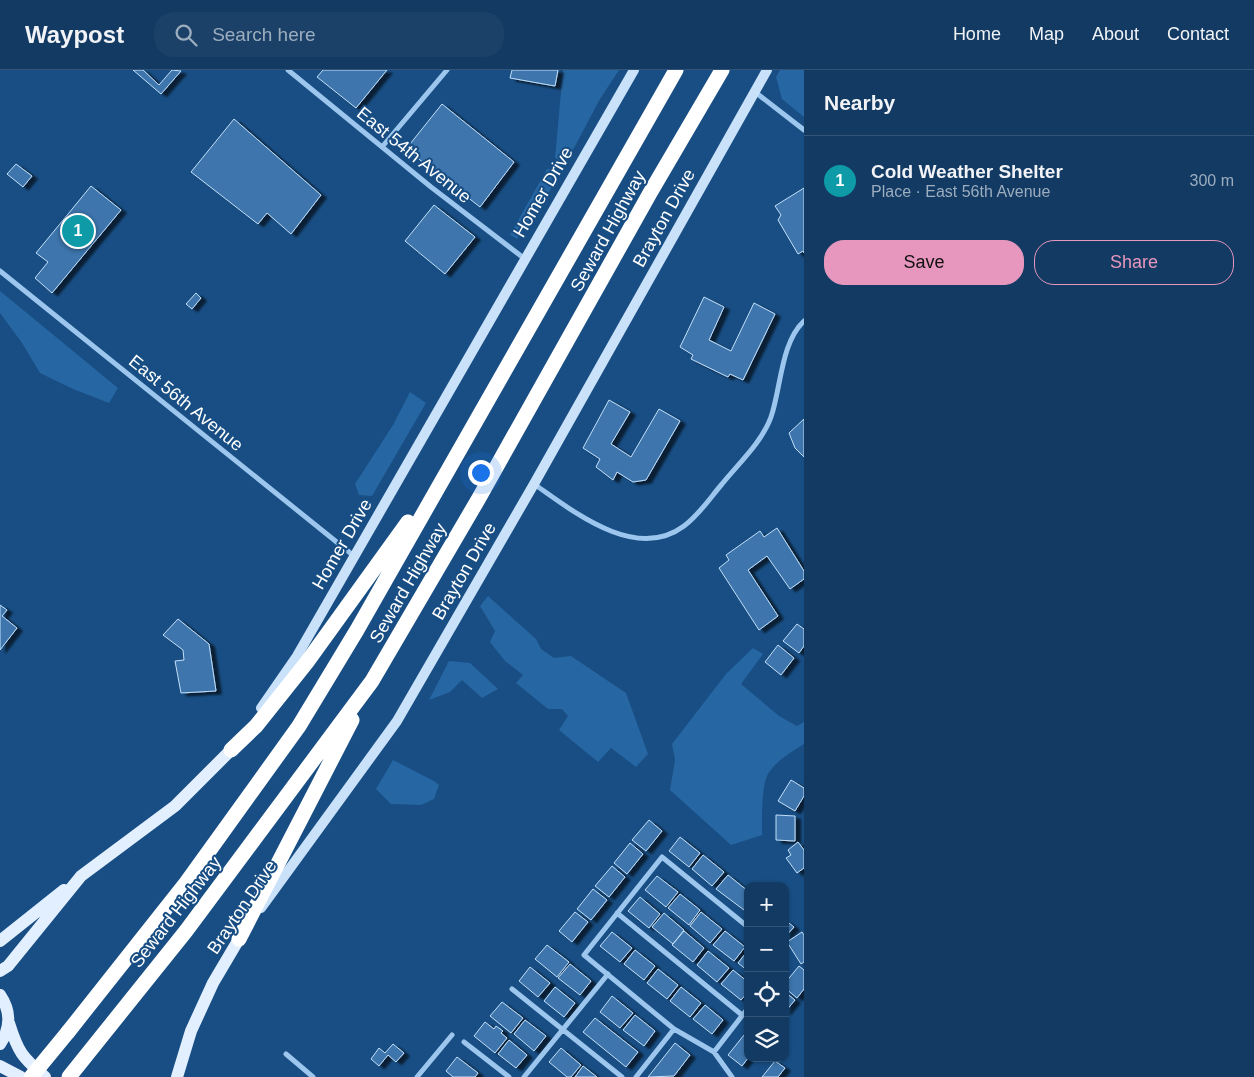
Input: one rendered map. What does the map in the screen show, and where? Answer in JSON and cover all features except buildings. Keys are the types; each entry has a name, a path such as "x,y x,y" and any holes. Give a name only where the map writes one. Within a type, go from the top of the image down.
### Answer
{"highway":[{"name":"Seward Highway","path":"31,1077 186,882 299,726 357,630 676,70"},
{"name":"Seward Highway","path":"69,1077 186,931 372,681 480,498 650,193 722,70"},
{"path":"231,750 256,726 307,662 452,462"},
{"path":"239,939 372,681"}],"main road":[{"name":"Homer Drive","path":"0,971 8,966 81,876 175,806 231,750 274,690 297,656 634,70"},
{"name":"Brayton Drive","path":"177,1077 191,1031 213,983 239,939 397,721 534,484 766,70"},
{"path":"0,941 81,876"},
{"path":"0,995 8,1012 6,1034 0,1044"},
{"path":"8,1023 16,1045 25,1060 45,1077"},
{"path":"0,1066 21,1077"}],"street":[{"name":"East 54th Avenue","path":"288,70 430,187 525,259"},
{"path":"382,147 447,70"},
{"path":"755,92 804,130"},
{"name":"East 56th Avenue","path":"0,271 355,556"},
{"path":"534,484 571,509 622,536 637,539 654,538 669,534 684,526 697,514 756,444 771,419 787,350 793,336 804,321"},
{"path":"732,1077 714,1052 674,1029 584,955 662,857 744,924"},
{"path":"617,913 742,1015"},
{"path":"524,1077 608,974"},
{"path":"512,989 622,1077"},
{"path":"714,1052 744,1013"},
{"path":"636,1077 674,1029"},
{"path":"417,1077 452,1035"},
{"path":"464,1042 509,1077"},
{"path":"286,1054 313,1077"}],"shaded area":[{"path":"563,70 619,70 600,99 566,163 555,158"},
{"path":"780,70 804,70 804,117 782,99 776,77"},
{"path":"547,169 552,169 551,189 517,239 510,235"},
{"path":"0,291 118,388 109,403 73,389 40,373 22,343 0,313"},
{"path":"410,392 426,403 372,496 359,495 355,484 393,425"},
{"path":"488,596 536,639 541,649 554,658 571,656 626,693 648,754 636,767 611,748 598,762 559,730 568,716 562,709 548,709 516,683 523,675 505,661 490,642 495,631 480,606"},
{"path":"753,648 763,654 741,684 779,716 797,726 804,722 804,744 779,761 768,774 763,795 762,835 731,845 670,790 675,760 672,744 726,674"},
{"path":"449,661 470,663 498,689 482,698 462,680 450,692 429,700"},
{"path":"393,760 439,785 434,799 421,805 391,804 376,789"}],"place":[{"name":"Cold Weather Shelter","path":"78,231"}]}
